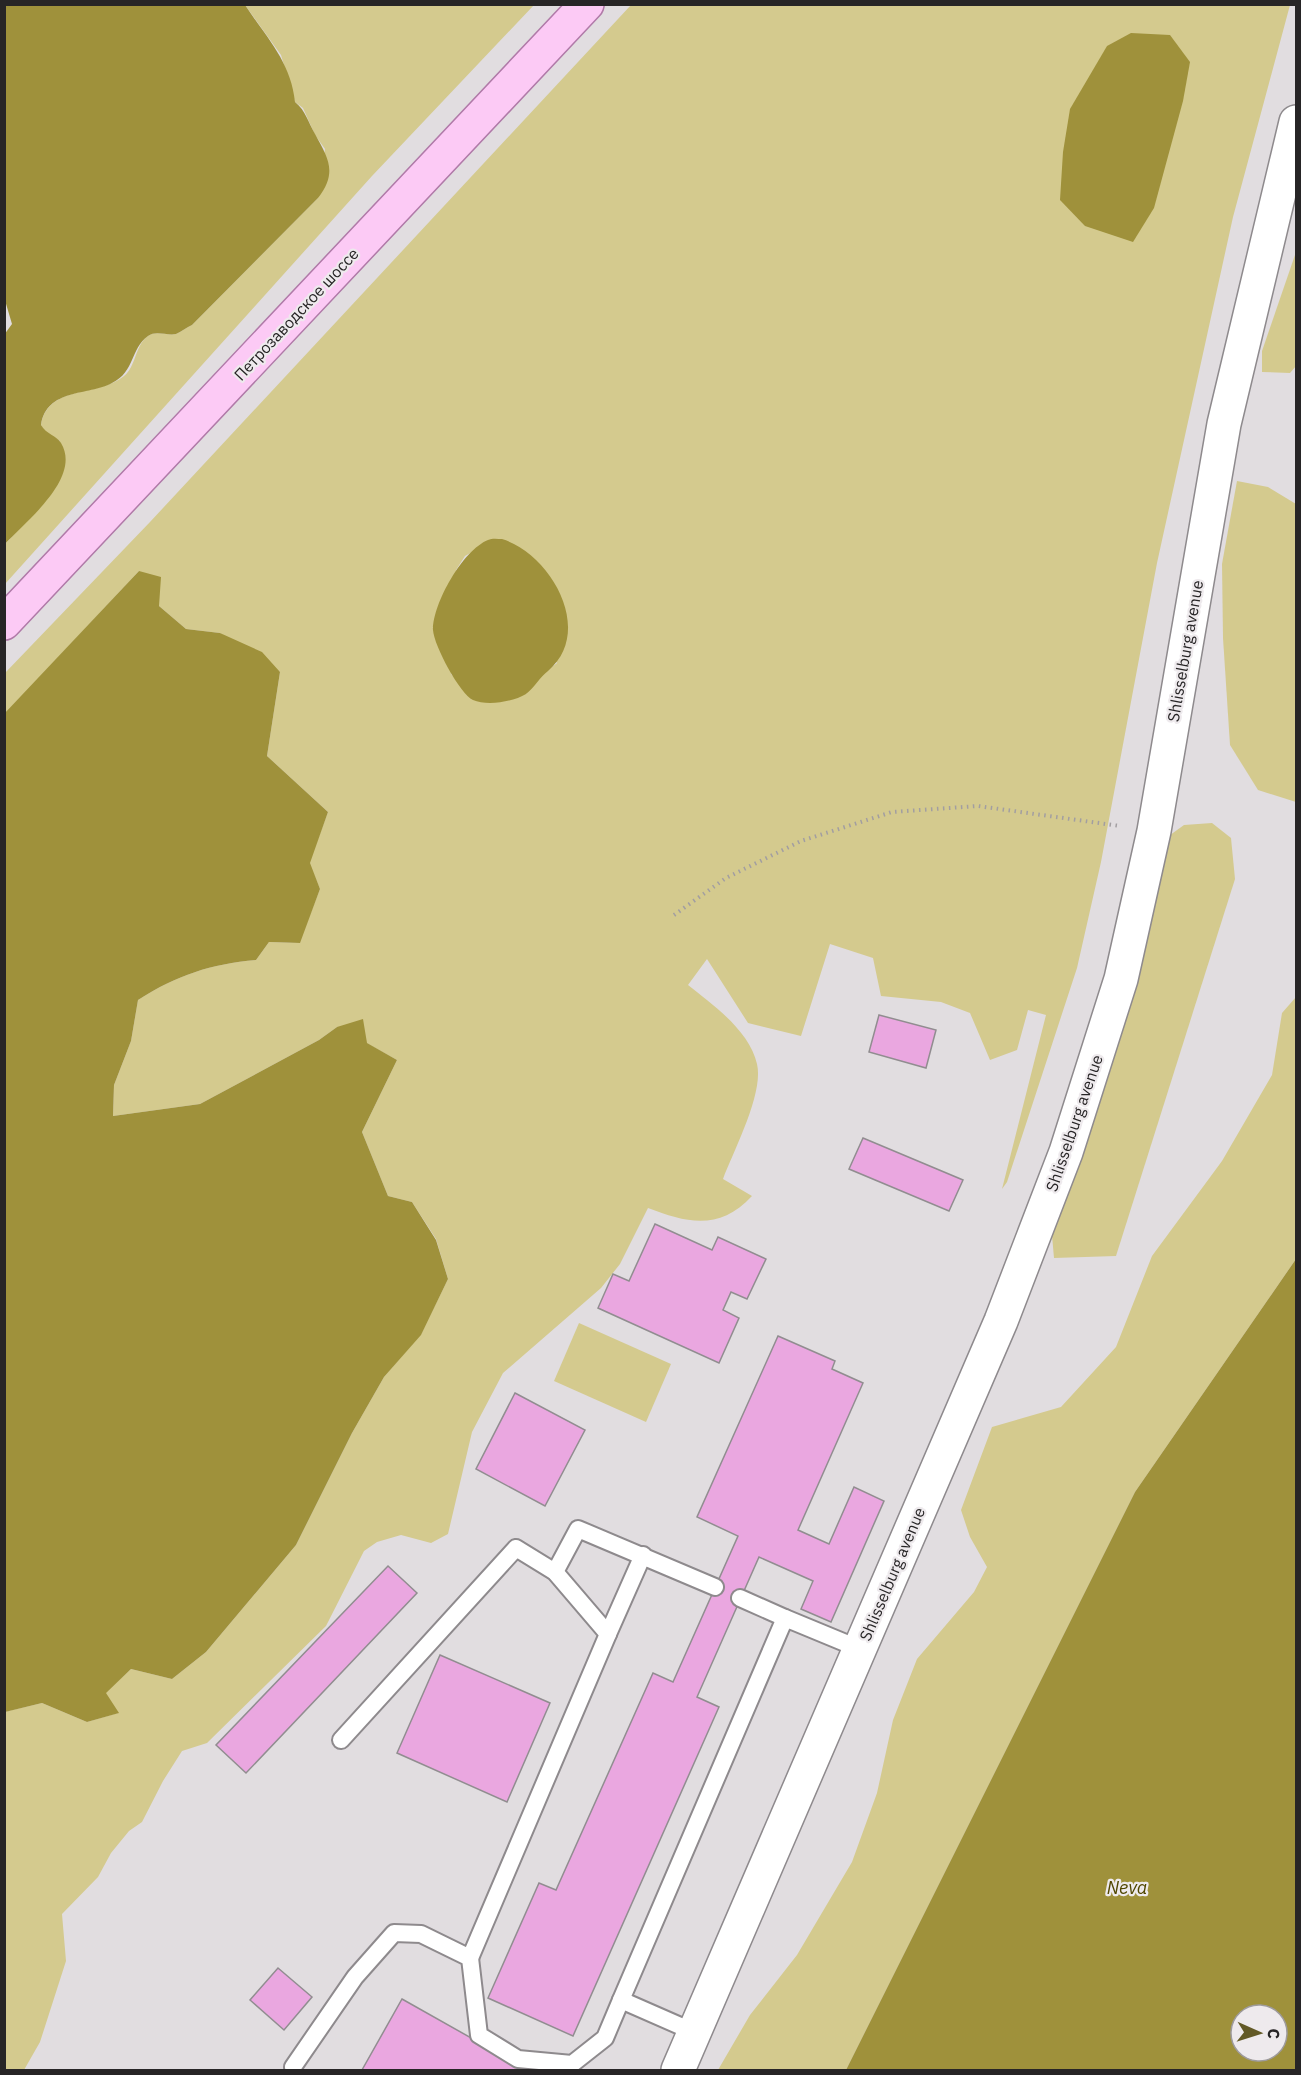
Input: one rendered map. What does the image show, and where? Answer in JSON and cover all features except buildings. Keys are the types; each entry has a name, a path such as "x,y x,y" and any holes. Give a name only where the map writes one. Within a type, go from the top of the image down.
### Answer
{"main road":[{"name":"Петрозаводское шоссе","path":"4,623 586,4"}],"street":[{"name":"Shlisselburg avenue","path":"678,2070 1001,1321 1066,1152 1121,979 1154,831 1224,424 1296,122"}],"lane":[{"path":"555,1572 579,1529 716,1587"},
{"path":"341,1740 516,1548 555,1572 608,1634"},
{"path":"644,1555 470,1958 480,2035 518,2059 572,2064 605,2038 785,1617"},
{"path":"741,1598 860,1649"},
{"path":"293,2067 355,1977 394,1934 421,1934 470,1958"},
{"path":"621,2000 694,2032"}],"path":[{"path":"674,915 726,879 801,841 892,813 978,806 1154,831"}],"shaded area":[{"path":"245,5 534,5 372,176 5,584 5,544 48,498 60,441 45,432 41,425 46,412 53,403 76,393 101,387 124,376 131,367 140,345 151,334 176,334 192,325 318,198 325,149 315,135 303,108 295,102 281,55"},
{"path":"631,5 1290,5 1233,217 1157,563 1101,862 1077,968 1007,1182 1002,1189 1046,1015 1028,1010 1017,1050 990,1060 970,1013 941,1002 881,996 873,958 830,944 801,1036 748,1023 707,959 688,985 729,1019 747,1040 757,1064 758,1076 752,1105 723,1179 752,1196 728,1215 703,1221 676,1217 648,1208 620,1264 601,1288 503,1373 472,1432 448,1534 431,1543 401,1535 377,1542 364,1551 326,1626 207,1743 182,1751 163,1781 142,1822 129,1831 111,1853 98,1877 62,1914 66,1961 40,2042 24,2070 5,2070 4,1712 42,1703 87,1722 118,1713 105,1693 131,1669 172,1679 206,1652 296,1545 352,1433 384,1377 421,1334 448,1279 436,1239 412,1202 388,1196 362,1132 397,1060 337,1027 319,1040 200,1104 113,1116 114,1085 131,1041 138,1000 152,991 195,972 224,964 256,960 269,942 299,943 320,889 309,863 328,812 267,756 280,672 220,633 186,629 159,606 139,571 5,714 5,673 150,522","holes":["474,551 557,663 538,678 526,694 460,684 451,674 456,570 465,556"]},
{"path":"1296,252 1296,366 1290,373 1262,372 1262,351"},
{"path":"1237,481 1268,487 1296,504 1296,802 1258,790 1230,745 1223,638 1222,564"},
{"path":"1212,823 1231,838 1235,879 1116,1256 1054,1258 1050,1213 1166,838 1184,825"},
{"path":"1296,997 1296,1259 1135,1492 846,2070 718,2070 750,2015 797,1955 852,1862 877,1793 893,1720 917,1659 974,1592 987,1567 970,1537 961,1510 992,1427 1061,1407 1116,1347 1152,1256 1222,1161 1272,1075 1282,1013"},
{"path":"579,1323 671,1364 646,1422 554,1381"}],"water":[{"path":"5,4 245,5 283,62 293,88 295,102 304,113 324,150 329,173 328,180 318,198 192,325 176,334 151,334 138,347 125,373 112,383 70,395 51,405 41,425 61,443 65,456 64,470 49,498 5,544 4,335 12,324 4,297"},
{"path":"1131,33 1170,35 1190,62 1183,101 1154,208 1133,242 1085,226 1060,200 1063,152 1070,109 1107,46"},
{"path":"490,539 502,539 520,547 536,560 550,577 561,596 567,616 568,636 562,654 526,694 507,701 485,703 473,700 461,689 434,637 434,619 451,579 469,554"},
{"path":"139,571 161,577 159,606 186,629 220,633 262,652 280,672 267,756 328,812 310,863 320,889 300,943 269,942 256,960 224,964 195,972 152,991 138,1000 131,1041 114,1085 113,1116 200,1104 319,1040 337,1027 363,1019 367,1043 397,1060 362,1132 388,1196 412,1202 436,1240 448,1279 421,1335 384,1377 352,1433 296,1545 206,1652 172,1679 131,1669 106,1693 119,1713 87,1722 42,1703 5,1712 4,714"},
{"name":"Neva","path":"1296,1259 1296,2070 846,2070 1135,1492"}]}
